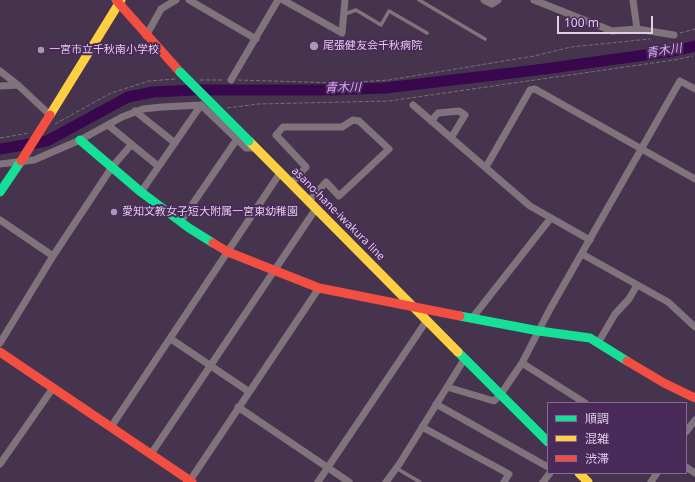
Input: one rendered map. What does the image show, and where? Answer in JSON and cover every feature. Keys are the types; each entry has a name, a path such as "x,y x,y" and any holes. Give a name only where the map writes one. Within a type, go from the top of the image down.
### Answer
{"street":[{"path":"146,36 161,9 176,0"},
{"path":"190,0 256,38"},
{"path":"231,80 278,0"},
{"path":"283,0 342,33 345,0"},
{"path":"484,0 492,4 498,0"},
{"path":"534,0 612,31 637,29 674,35"},
{"path":"633,0 637,29"},
{"path":"0,192 50,115 119,1"},
{"name":"asano-hane-iwakura line","path":"119,1 178,75 252,144 315,210 547,441"},
{"path":"0,71 18,85 50,115"},
{"path":"448,387 494,401 501,394 522,363 680,81 695,89"},
{"path":"0,86 18,85"},
{"path":"486,167 530,90 535,89 695,179"},
{"path":"141,192 201,105"},
{"path":"0,164 34,160 80,140 135,111 158,107 201,105 246,148 252,144"},
{"path":"413,105 530,206 550,219 590,240"},
{"path":"135,111 175,143"},
{"path":"431,121 438,113 459,111 465,115 451,138"},
{"path":"291,184 306,167 276,135 283,127 342,127 353,120 359,120 389,149 339,196 326,182 308,202"},
{"path":"108,125 158,166"},
{"path":"181,221 237,139"},
{"path":"80,140 141,192 181,221 228,252 272,271 319,288 539,331 590,338 664,383 695,398"},
{"path":"0,343 112,167 131,145"},
{"path":"111,427 280,173"},
{"path":"151,454 208,366 315,210"},
{"path":"473,317 550,219"},
{"path":"0,220 54,256"},
{"path":"582,254 668,302 695,327"},
{"path":"598,343 615,314 628,299 637,285"},
{"path":"0,352 190,481 248,391 319,288"},
{"path":"318,482 427,320"},
{"path":"170,339 208,366 248,391"},
{"path":"386,482 448,387 465,358"},
{"path":"522,363 583,402"},
{"path":"0,464 53,388"},
{"path":"436,404 547,467"},
{"path":"238,407 349,482"},
{"path":"687,431 695,420"},
{"path":"422,427 509,474 504,482"},
{"path":"543,482 549,474"},
{"path":"580,474 588,482"}],"lane":[{"path":"419,0 485,39"},
{"path":"344,14 356,10 381,25 389,11 428,33"},
{"path":"396,468 420,482"}],"path":[{"path":"674,35 695,29"},
{"path":"199,80 340,83 389,80 534,56 571,47 651,38"},
{"path":"216,109 258,104 389,101 693,56"},
{"path":"54,125 111,93 149,81 178,75"},
{"path":"0,138 32,132"}],"waterway":[{"name":"青木川","path":"0,149 47,141 128,97 153,92 195,90 330,90 385,88 537,70 674,51 695,46"}],"traffic: fast":[{"path":"180,72 249,141"},
{"path":"80,140 141,192 189,228 213,243"},
{"path":"0,192 21,161"},
{"path":"460,316 539,331 590,338 627,361"},
{"path":"458,352 547,441"}],"traffic: slow":[{"path":"50,115 121,0"},
{"path":"249,141 458,352"},
{"path":"580,474 588,482"}],"traffic: jam":[{"path":"116,0 180,72"},
{"path":"21,161 50,115"},
{"path":"213,243 228,252 319,288 460,316"},
{"path":"0,352 192,482"},
{"path":"627,361 664,383 695,398"}],"place":[{"name":"尾張健友会千秋病院","path":"314,46"},
{"name":"一宮市立千秋南小学校","path":"41,50"},
{"name":"愛知文教女子短大附属一宮東幼稚園","path":"114,212"}]}
